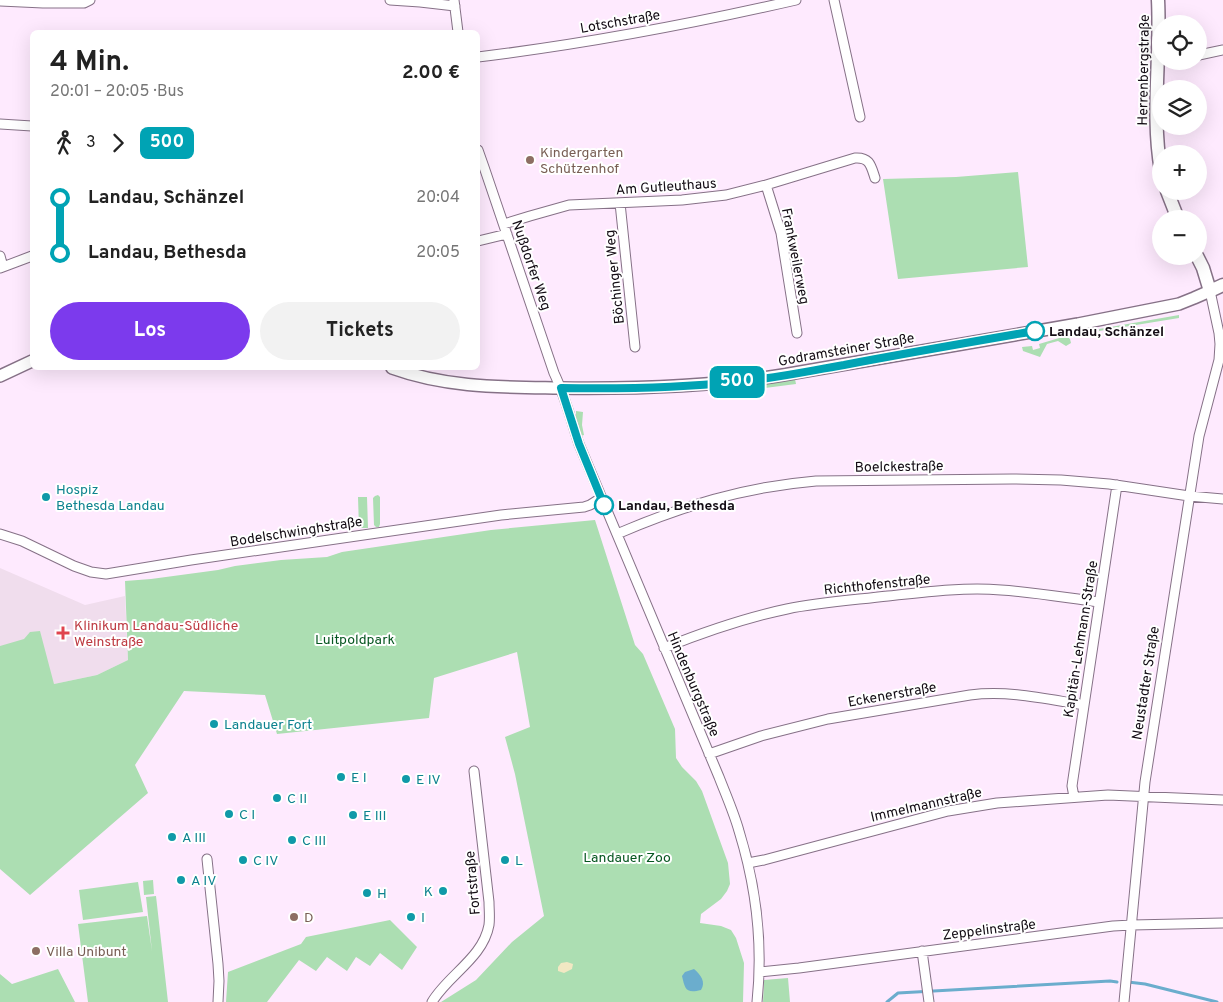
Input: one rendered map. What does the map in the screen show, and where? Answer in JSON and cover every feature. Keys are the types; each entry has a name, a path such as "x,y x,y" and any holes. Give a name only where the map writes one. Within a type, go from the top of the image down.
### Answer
{"main road":[{"name":"Herrenbergstraße","path":"1158,0 1159,15"},
{"name":"Herrenbergstraße","path":"1158,145 1156,120 1159,70"},
{"path":"1202,265 1210,290 1223,285"}],"street":[{"path":"0,1 84,3 90,0"},
{"path":"390,0 455,3 458,30"},
{"name":"Lotschstraße","path":"480,57 537,50 631,34 796,0"},
{"path":"834,0 860,117"},
{"path":"1207,53 1223,50"},
{"path":"0,124 30,126"},
{"name":"Nußdorfer Weg","path":"480,158 554,373 561,388"},
{"name":"Am Gutleuthaus","path":"480,240 530,216 569,206 712,197 766,185 847,160 862,158 867,161 875,178"},
{"name":"Frankweilerweg","path":"766,185 781,233 796,333"},
{"name":"Böchinger Weg","path":"620,203 635,347"},
{"path":"0,256 1,267 30,257"},
{"name":"Godramsteiner Straße","path":"399,370 434,380 460,384 561,388 612,389 754,380 1087,322 1179,304 1210,290"},
{"name":"Neustadter Straße","path":"1124,1002 1143,797 1199,436 1220,351 1218,322 1210,290"},
{"name":"Neustadter Straße","path":"1216,372 1223,361"},
{"path":"0,376 30,362"},
{"name":"Hindenburgstraße","path":"561,388 579,444 737,824 748,863 755,901 759,972 757,1002"},
{"name":"Boelckestraße","path":"617,534 675,511 748,491 799,483 832,481 1032,479 1082,481 1223,500"},
{"name":"Kapitän-Lehmann-Straße","path":"1074,797 1072,786 1117,485"},
{"name":"Bodelschwinghstraße","path":"0,534 74,566 106,574 501,515 584,507 601,498"},
{"name":"Richthofenstraße","path":"664,648 726,625 785,609 898,595 955,590 1000,590 1099,602"},
{"name":"Eckenerstraße","path":"709,754 761,736 828,719 970,695 988,693 1014,694 1084,705"},
{"name":"Fortstraße","path":"432,1002 473,956 484,940 489,923 489,902 474,771"},
{"name":"Immelmannstraße","path":"748,863 948,811 997,803 1118,795 1223,800"},
{"path":"207,859 218,964 218,1002"},
{"name":"Zeppelinstraße","path":"759,972 1132,925 1223,923"},
{"path":"922,951 929,1002"}],"shaded area":[{"name":"Klinikum Landau-Südliche Weinstraße","path":"0,568 85,605 125,596 128,660 97,675 54,684 0,741"}],"green space":[{"path":"1018,172 1028,267 898,279 883,179 956,177"},
{"path":"1179,315 1179,318 1099,331 1099,329"},
{"path":"1066,336 1070,339 1071,343 1066,346 1058,341 1047,344 1040,357 1023,351 1022,347 1032,346 1033,350 1040,348 1039,344"},
{"path":"795,379 796,384 765,388 764,384"},
{"path":"752,387 752,392 724,395 724,390"},
{"path":"576,411 583,412 582,425 584,435 581,436 576,417"},
{"path":"378,495 380,497 380,524 379,527 376,527 374,525 373,498"},
{"path":"358,497 367,497 368,528 359,528"},
{"path":"595,520 635,645 643,654 675,729 676,758 702,791 728,863 730,884 727,891 721,899 701,914 700,923 721,926 731,930 736,938 744,963 743,1002 441,1002 476,980 512,942 544,916 515,774 505,737 530,727 517,652 434,678 429,718 277,734 265,695 184,691 135,765 148,793 30,895 0,869 0,646 24,639 30,632 40,631 54,684 97,675 128,660 125,581 218,570 281,560 327,557 342,552 491,530"},
{"path":"153,880 154,894 144,895 143,881"},
{"path":"138,882 143,912 83,920 79,890"},
{"path":"156,896 168,1002 88,1002 78,924 147,916 152,951 146,897"},
{"path":"390,920 417,947 402,970 380,953 370,966 356,957 347,971 327,957 316,971 299,960 267,1002 226,1002 228,972 301,944 306,937"},
{"path":"58,969 75,1002 0,1002 0,974 12,984"},
{"path":"788,978 790,1002 763,1002 764,980"}],"sand":[{"path":"561,963 573,964 572,969 564,973 558,971"}],"water":[{"path":"694,969 701,976 703,984 701,990 689,991 685,987 682,976 685,972"}],"waterway":[{"path":"887,1002 898,993 1117,982"},
{"path":"1128,982 1145,984 1217,1002"}],"bus line":[{"name":"500","path":"604,505 572,425 561,388 641,388 737,382 1035,331"}],"place":[{"name":"Kindergarten Schützenhof","path":"530,160"},
{"name":"Landau, Schänzel","path":"1035,331"},
{"name":"Hospiz Bethesda Landau","path":"46,497"},
{"name":"Landau, Bethesda","path":"604,505"},
{"name":"Klinikum Landau-Südliche Weinstraße","path":"63,633"},
{"name":"Landauer Fort","path":"214,724"},
{"name":"E I","path":"341,777"},
{"name":"E IV","path":"406,779"},
{"name":"C II","path":"277,798"},
{"name":"C I","path":"229,814"},
{"name":"E III","path":"353,815"},
{"name":"A III","path":"172,837"},
{"name":"C III","path":"292,840"},
{"name":"C IV","path":"243,860"},
{"name":"L","path":"505,860"},
{"name":"A IV","path":"181,880"},
{"name":"K","path":"443,891"},
{"name":"H","path":"367,893"},
{"name":"D","path":"294,917"},
{"name":"I","path":"411,917"},
{"name":"Villa Unibunt","path":"36,951"}],"park label":[{"name":"Luitpoldpark","path":"355,639"},
{"name":"Landauer Zoo","path":"627,857"}]}
